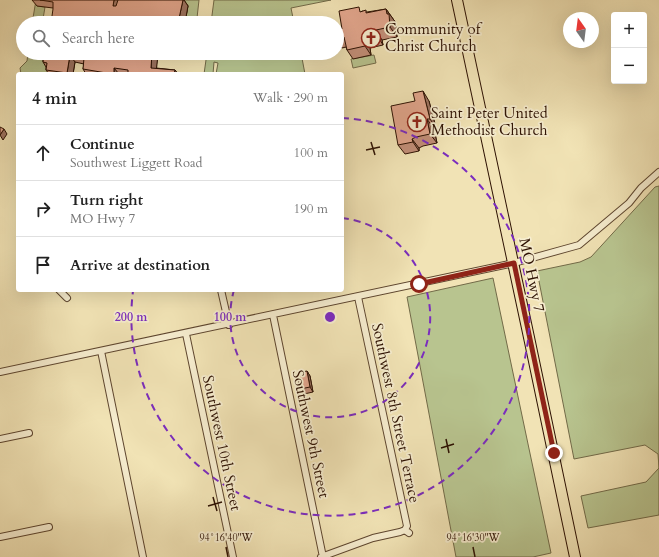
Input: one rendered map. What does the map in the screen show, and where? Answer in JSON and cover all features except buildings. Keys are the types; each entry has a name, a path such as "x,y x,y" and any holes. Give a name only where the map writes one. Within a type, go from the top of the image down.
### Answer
{"main road":[{"name":"MO Hwy 7","path":"457,0 488,154 514,263 575,557"}],"street":[{"path":"0,372 229,325 514,263 578,245 629,203 641,188 659,172"},
{"path":"61,292 67,298"},
{"path":"221,292 229,325"},
{"name":"Southwest 8th Street Terrace","path":"322,557 373,538 407,531 358,297"},
{"name":"Southwest 9th Street","path":"273,315 322,557"},
{"name":"Southwest 10th Street","path":"186,334 233,557"},
{"path":"101,351 143,557"},
{"path":"0,438 29,432"},
{"path":"0,537 49,527"}],"green space":[{"path":"36,0 37,6 45,7 44,16 33,16"},
{"path":"171,0 199,0 197,16 186,16 188,5"},
{"path":"214,0 331,0 291,8 293,16 212,16"},
{"path":"374,55 376,63 353,68 351,59"},
{"path":"49,60 51,72 21,72 20,68 27,61"},
{"path":"206,60 302,60 305,72 216,72 218,63 214,62 213,72 204,72"},
{"path":"659,186 659,468 658,454 645,445 574,459 537,271 580,262 591,257 655,187"},
{"path":"493,278 551,553 533,557 456,557 407,297"},
{"path":"659,468 659,515 588,528 581,496 646,482"}],"place":[{"name":"Community of Christ Church","path":"371,38"},
{"name":"Saint Peter United Methodist Church","path":"417,122"}],"route":[{"path":"419,284 514,263 554,453"}]}
